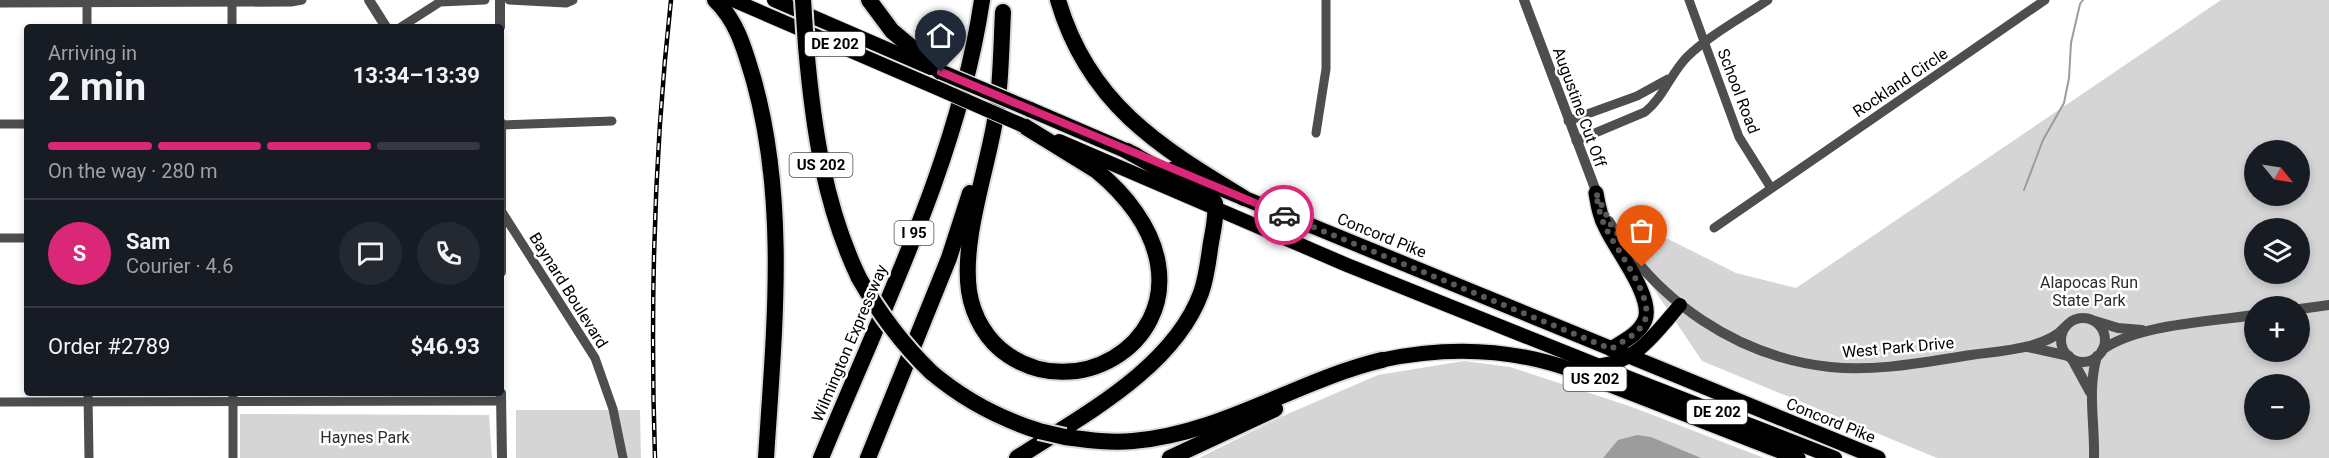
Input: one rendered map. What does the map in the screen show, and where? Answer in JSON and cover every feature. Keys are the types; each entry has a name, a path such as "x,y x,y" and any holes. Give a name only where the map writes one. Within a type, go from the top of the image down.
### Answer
{"highway":[{"path":"715,0 727,12 742,40 761,106 770,162 775,213 776,281 766,458"},
{"name":"US 202","path":"803,0 812,113 823,174 841,236 859,278 877,309 931,372 948,387 987,411 1039,431 1065,437 1112,442 1157,438 1212,423 1329,375 1382,360 1422,352 1461,350 1531,358 1572,370 1798,458"},
{"path":"869,0 892,31 939,80"},
{"path":"972,56 976,0"},
{"name":"Wilmington Expressway","path":"820,458 937,176 959,110 982,0"},
{"name":"US 202","path":"1058,0 1082,56 1094,76 1124,114 1163,147 1244,198"},
{"path":"1004,6 995,123 977,202 970,251 969,295 976,316 986,333 1012,358 1048,372 1069,373 1088,370 1120,355 1131,346 1146,325 1160,286 1156,252 1143,223 1108,180 1024,126"},
{"name":"I 95","path":"868,458 960,228 997,75 1004,6"},
{"name":"Concord Pike","path":"939,80 1029,108 1127,151 1878,458"},
{"path":"1017,458 1123,388 1162,354 1200,296 1208,269 1215,203 1207,195 1127,151"},
{"path":"1596,193 1600,216 1606,230 1643,294 1647,308 1639,330 1611,349"},
{"path":"1170,458 1382,360"}],"main road":[{"name":"Concord Pike","path":"733,0 939,80"},
{"path":"756,0 835,26"},
{"name":"Concord Pike","path":"774,0 835,26 1024,126 1314,252 1835,458"},
{"path":"1600,366 1620,362 1641,349 1680,305"}],"street":[{"path":"0,3 291,2 302,0"},
{"path":"369,0 384,24"},
{"path":"406,24 440,2 485,0"},
{"path":"500,0 500,24"},
{"path":"509,0 566,3 573,0"},
{"path":"1316,134 1326,69 1326,0"},
{"name":"Augustine Cut Off","path":"1524,0 1568,121 1611,225 1642,267 1680,305"},
{"name":"School Road","path":"1689,0 1740,137 1771,188"},
{"path":"1576,141 1645,112 1686,58 1768,0"},
{"name":"Rockland Circle","path":"1714,228 2045,0"},
{"path":"87,1 87,24"},
{"path":"231,24 232,1"},
{"path":"1568,121 1637,96 1670,78"},
{"path":"504,125 612,121"},
{"path":"0,124 24,124"},
{"name":"Baynard Boulevard","path":"504,216 592,352 613,409 623,458"},
{"path":"0,238 24,238"},
{"name":"West Park Drive","path":"1680,305 1721,333 1747,344 1799,361 1831,367 1907,364 2025,347 2054,337 2065,327"},
{"path":"2310,308 2329,305"},
{"path":"2071,357 2083,362 2114,343 2145,331 2244,316"},
{"path":"2091,393 2061,342 2065,327 2079,318 2118,328 2145,331"},
{"path":"2093,320 2104,333 2105,340 2091,393 2094,415 2094,458"},
{"name":"West Park Drive","path":"2025,347 2071,357"},
{"path":"0,402 88,397 501,397 502,458"},
{"path":"88,397 89,458"},
{"path":"233,397 233,458"}],"green space":[{"name":"Alapocas Run State Park","path":"2221,0 2329,0 2329,458 1937,458 1702,361 1611,225 1668,239 1736,273 1796,288"},
{"path":"1464,361 1510,367 1632,407 1764,458 1199,458 1283,416 1378,375"},
{"path":"516,410 640,410 641,458 516,458"},
{"name":"Haynes Park","path":"240,414 489,415 492,458 240,458"}],"shaded area":[{"path":"1637,435 1651,437 1701,458 1603,458 1618,440"}],"waterway":[{"path":"2024,190 2043,140 2064,103 2069,78 2071,43 2080,4 2083,0"}],"railway":[{"path":"655,458 653,286 657,171 671,0"}],"way so far":[{"path":"1284,215 1611,349 1639,330 1647,308 1643,294 1606,230 1600,216 1596,193 1611,225 1642,267"}],"route":[{"path":"941,72 1284,215"}]}
